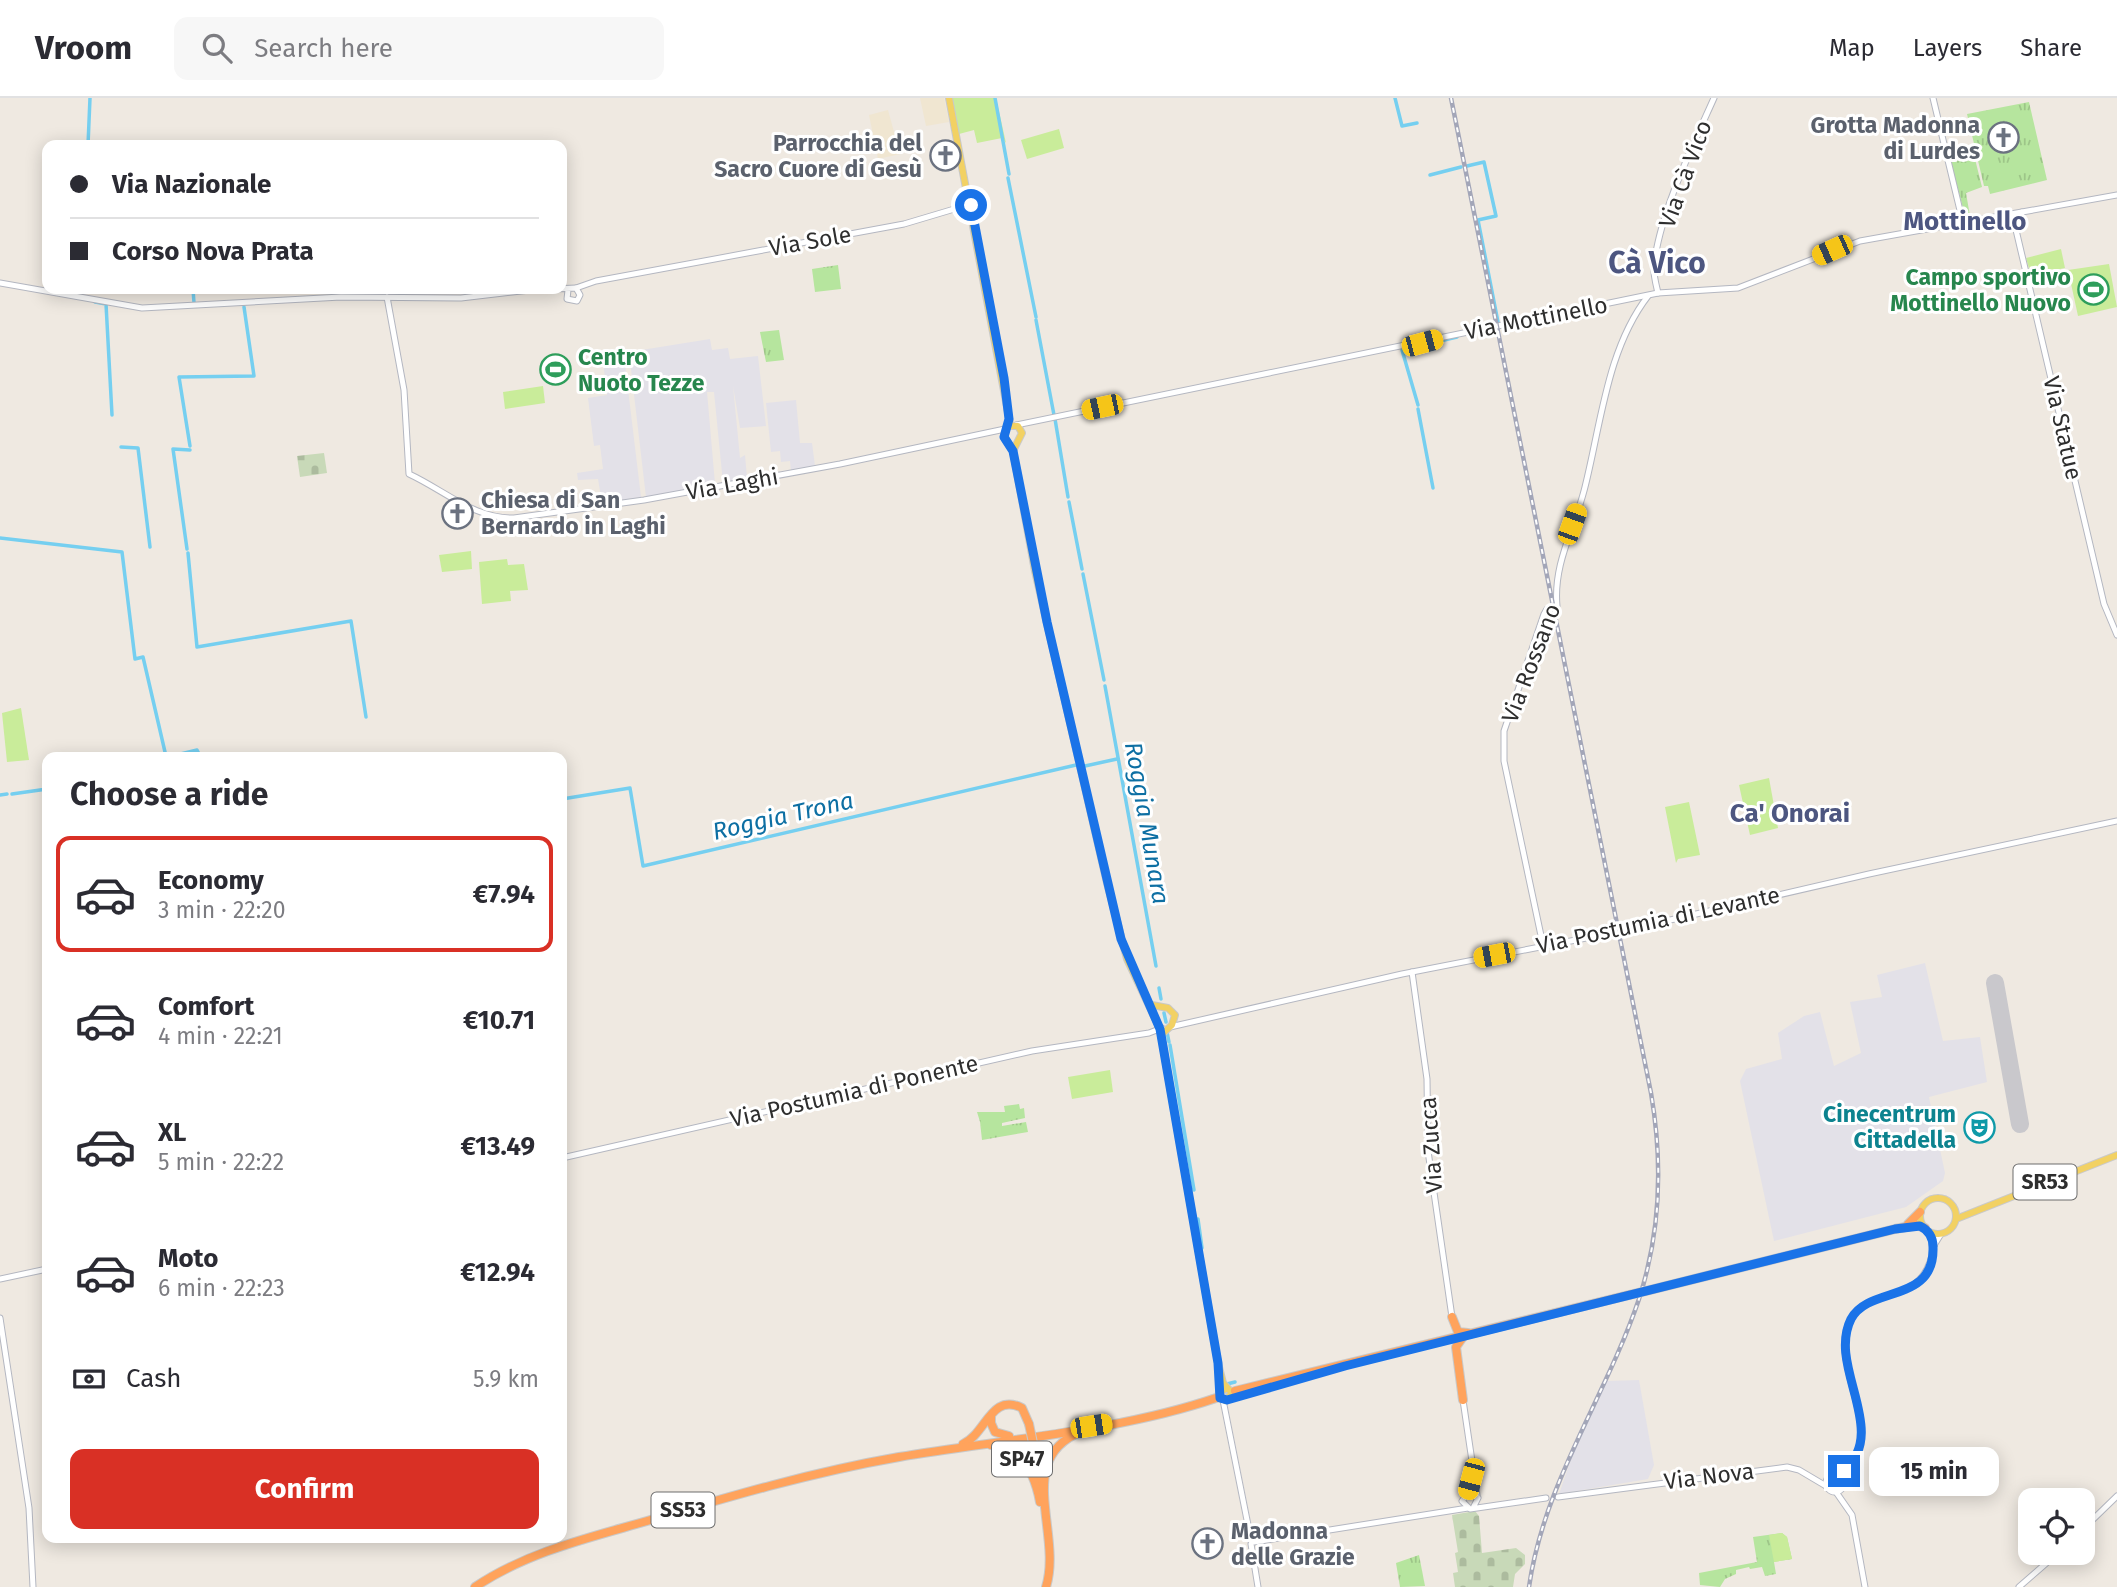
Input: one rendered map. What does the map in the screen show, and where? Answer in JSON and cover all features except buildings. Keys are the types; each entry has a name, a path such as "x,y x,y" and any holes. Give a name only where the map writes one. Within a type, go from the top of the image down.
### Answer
{"highway":[{"name":"SR53","path":"1895,1229 1914,1221 1920,1212"},
{"name":"SR53","path":"1225,1394 1291,1374 1336,1368 1895,1229 1916,1226 1926,1230"},
{"path":"1451,1317 1460,1333 1492,1329"},
{"path":"1445,1341 1453,1334 1451,1317"},
{"path":"1463,1337 1457,1343 1463,1400"},
{"path":"1418,1348 1449,1344 1457,1356"},
{"path":"1105,1424 1131,1423 1169,1416 1225,1394"},
{"name":"SS53","path":"475,1587 523,1561 578,1541 783,1481 898,1458 1105,1424 1225,1394"},
{"name":"SP47","path":"898,1458 971,1440 997,1408 1010,1404 1019,1406 1027,1415 1029,1424 1051,1553"},
{"name":"SP47","path":"997,1408 990,1423 1001,1435 1067,1430"},
{"name":"SP47","path":"1049,1585 1051,1553 1043,1486 1047,1464 1055,1450 1067,1439 1105,1424"},
{"name":"SP47","path":"927,1453 990,1445 1015,1453 1025,1463 1037,1490 1051,1553"}],"main road":[{"path":"949,98 969,194 965,206 972,214 1035,569 1091,815 1124,949 1149,1004 1158,1012 1162,1026 1161,1040 1258,1587"},
{"name":"Via Cà Vico","path":"1658,293 1653,267 1667,215 1684,164 1714,98"},
{"path":"1933,98 1962,223"},
{"name":"Via Mottinello","path":"1010,428 1422,343 1496,323 1658,293 1738,288 1860,241 1962,223 2014,219 2117,195"},
{"name":"Via Sole","path":"568,290 904,224 965,206"},
{"name":"Via Statue","path":"2014,219 2104,604 2115,624 2117,635"},
{"path":"0,283 42,290"},
{"path":"562,294 573,302 588,285"},
{"path":"576,288 580,295"},
{"path":"62,294 142,308 252,304 313,298 461,298 496,294"},
{"path":"1640,306 1643,297"},
{"name":"Via Rossano","path":"1543,945 1504,761 1504,731 1547,609 1557,606 1556,584 1560,565 1584,490 1604,400 1627,332 1643,297"},
{"name":"Via Laghi","path":"388,299 404,390 409,474 455,500 493,517 520,517 644,500 1010,428"},
{"path":"1010,428 1016,443"},
{"path":"1010,428 1022,436 1013,451"},
{"name":"Via Postumia di Levante","path":"1162,1026 1412,972 1627,930 2117,821"},
{"name":"Via Zucca","path":"1412,972 1427,1079 1427,1151 1451,1317"},
{"path":"1158,1012 1171,1010 1175,1019 1150,1033 1161,1040"},
{"name":"Via Postumia di Levante","path":"1175,1019 1185,1022"},
{"name":"Via Postumia di Ponente","path":"567,1157 1032,1051 1150,1033"},
{"name":"SR53","path":"1926,1230 1941,1234 1951,1229 1956,1219 1972,1210 2117,1154"},
{"name":"SR53","path":"1920,1212 1925,1203 1938,1198 1949,1201 1955,1209 1972,1210"},
{"path":"1955,1209 1956,1219"},
{"path":"1920,1212 1933,1247"},
{"path":"1933,1247 1941,1234"},
{"name":"Via Nova","path":"1865,1587 1852,1515 1843,1489 1851,1465 1859,1453 1862,1432 1845,1350 1852,1317 1867,1304 1908,1290 1916,1284 1929,1266 1933,1247"},
{"path":"0,1279 42,1270"},
{"path":"0,1318 29,1508 33,1587"},
{"path":"1463,1400 1477,1497 1471,1508"},
{"path":"1844,1481 1839,1475 1851,1465"},
{"path":"1436,1514 1462,1501 1468,1493 1473,1467"},
{"name":"Via Nova","path":"1558,1496 1787,1467 1799,1469 1818,1480 1836,1492 1846,1503"},
{"name":"Via Nova","path":"1818,1480 1839,1475"},
{"path":"1826,1486 1827,1479"},
{"path":"1836,1492 1843,1489"},
{"path":"1468,1493 1490,1504 1505,1504"},
{"path":"2095,1517 2117,1496"},
{"path":"1252,1542 1546,1498"},
{"path":"1462,1501 1471,1508"},
{"path":"2019,1587 2044,1565"}],"shaded area":[{"path":"920,98 944,98 949,122 926,126"},
{"path":"888,110 900,154 878,159 869,115"},
{"path":"710,339 712,350 728,348 730,359 758,356 766,426 740,428 733,386 740,458 745,455 747,478 723,483 714,392 707,392 715,484 646,497 629,352"},
{"path":"621,352 624,356 641,497 602,503 598,479 578,480 577,473 603,469 600,445 594,446 588,398 607,395 602,353"},
{"path":"796,400 800,443 812,443 815,466 791,471 790,461 781,462 780,451 771,452 766,403"},
{"path":"1925,963 1943,1041 1980,1037 1987,1082 1929,1097 1945,1173 1943,1181 1906,1207 1774,1241 1740,1081 1746,1069 1782,1059 1778,1033 1804,1016 1820,1012 1834,1066 1861,1053 1850,1002 1882,997 1877,975"},
{"path":"1639,1380 1654,1465 1648,1479 1559,1494 1574,1451 1607,1381"}],"green space":[{"path":"952,98 996,98 1006,143 1002,138 977,143 974,130 959,134"},
{"path":"2029,102 2047,180 1990,194 1988,186 1984,186 1967,114"},
{"path":"1059,129 1064,148 1027,159 1021,140"},
{"path":"1974,155 1982,187 1966,193 1970,216 1966,219 1950,160"},
{"path":"2061,249 2065,268 2031,275 2026,258"},
{"name":"Campo sportivo Mottinello Nuovo","path":"2109,264 2117,307 2078,316 2068,270"},
{"path":"838,265 841,289 815,292 812,269"},
{"path":"779,330 784,360 766,362 760,332"},
{"path":"543,386 545,403 505,409 503,392"},
{"path":"324,453 327,473 300,477 297,456"},
{"path":"471,551 472,569 442,572 439,555"},
{"path":"507,559 508,565 524,564 528,590 510,591 511,601 482,604 479,562"},
{"path":"21,708 29,760 7,762 2,713"},
{"path":"1769,778 1778,828 1750,835 1739,785"},
{"path":"1689,802 1700,855 1678,859 1676,863 1665,807"},
{"path":"1110,1070 1113,1092 1072,1099 1068,1077"},
{"path":"1019,1104 1020,1109 1024,1108 1025,1118 1002,1123 1002,1126 1026,1122 1028,1132 982,1140 980,1122 985,1138 977,1112 1005,1112 1004,1106"},
{"path":"1475,1511 1479,1516 1482,1553 1516,1548 1525,1555 1525,1564 1515,1574 1513,1587 1455,1587 1453,1573 1458,1572 1455,1553 1458,1552 1452,1515"},
{"path":"1782,1533 1787,1537 1792,1559 1774,1562 1776,1574 1765,1576 1762,1567 1749,1567 1736,1570 1736,1574 1725,1579 1720,1587 1700,1585 1699,1573 1757,1562 1753,1537"},
{"path":"1782,1533 1787,1537 1792,1559 1774,1562 1769,1535"},
{"path":"1419,1555 1425,1586 1400,1587 1396,1563"}],"waterway":[{"path":"88,140 90,98"},
{"name":"Roggia Munara","path":"995,98 1009,174"},
{"path":"1395,98 1402,126 1417,123"},
{"path":"1467,166 1484,162 1496,216 1478,220 1498,322"},
{"path":"1430,175 1461,167"},
{"name":"Roggia Munara","path":"1008,178 1036,317"},
{"path":"193,294 194,303"},
{"path":"95,302 106,304 112,415"},
{"path":"190,446 179,377 254,376 244,307"},
{"name":"Roggia Munara","path":"1036,320 1054,415"},
{"path":"1418,405 1402,350 1457,337"},
{"path":"1418,409 1433,488"},
{"name":"Roggia Munara","path":"1055,419 1068,497"},
{"path":"121,447 138,448 150,547"},
{"path":"187,549 173,449 190,450"},
{"name":"Roggia Munara","path":"1069,502 1082,569"},
{"path":"0,538 122,552 135,659 143,657 165,752"},
{"path":"188,553 197,647 351,621 366,717"},
{"name":"Roggia Munara","path":"1083,574 1104,680"},
{"name":"Roggia Munara","path":"1105,686 1156,966"},
{"name":"Roggia Trona","path":"189,752 198,752"},
{"name":"Roggia Trona","path":"1085,766 1117,759"},
{"name":"Roggia Trona","path":"567,798 630,788 643,866 1076,765"},
{"name":"Roggia Trona","path":"12,794 42,790"},
{"name":"Roggia Trona","path":"0,795 7,794"},
{"name":"Roggia Munara","path":"1159,988 1161,999"},
{"name":"Roggia Munara","path":"1164,1013 1166,1022"},
{"name":"Roggia Munara","path":"1167,1032 1169,1042"},
{"name":"Roggia Munara","path":"1170,1045 1194,1190"},
{"name":"Roggia Munara","path":"1198,1219 1202,1248"},
{"name":"Roggia Munara","path":"1227,1384 1235,1382"}],"runway":[{"path":"1995,983 2020,1124"}],"railway":[{"path":"1451,98 1651,1093 1657,1145 1656,1222 1639,1299 1548,1511 1529,1587"}],"place":[{"name":"Grotta Madonna di Lurdes","path":"2003,138"},
{"name":"Parrocchia del Sacro Cuore di Gesù","path":"945,156"},
{"name":"Campo sportivo Mottinello Nuovo","path":"2094,290"},
{"name":"Centro Nuoto Tezze","path":"555,370"},
{"name":"Chiesa di San Bernardo in Laghi","path":"458,513"},
{"name":"Cinecentrum Cittadella","path":"1979,1127"},
{"name":"Madonna delle Grazie","path":"1208,1544"}],"district":[{"name":"Mottinello","path":"1965,221"},
{"name":"Cà Vico","path":"1657,263"},
{"name":"Ca' Onorai","path":"1790,813"}],"route":[{"path":"971,205 1004,378 1009,419 1004,437 1013,451 1031,549 1084,787 1124,949 1160,1029 1218,1363 1220,1398 1227,1400 1333,1369 1895,1229 1920,1226 1931,1235 1933,1247 1929,1266 1923,1276 1908,1290 1867,1304 1852,1317 1847,1332 1845,1350 1862,1432 1859,1453 1844,1471"}]}
